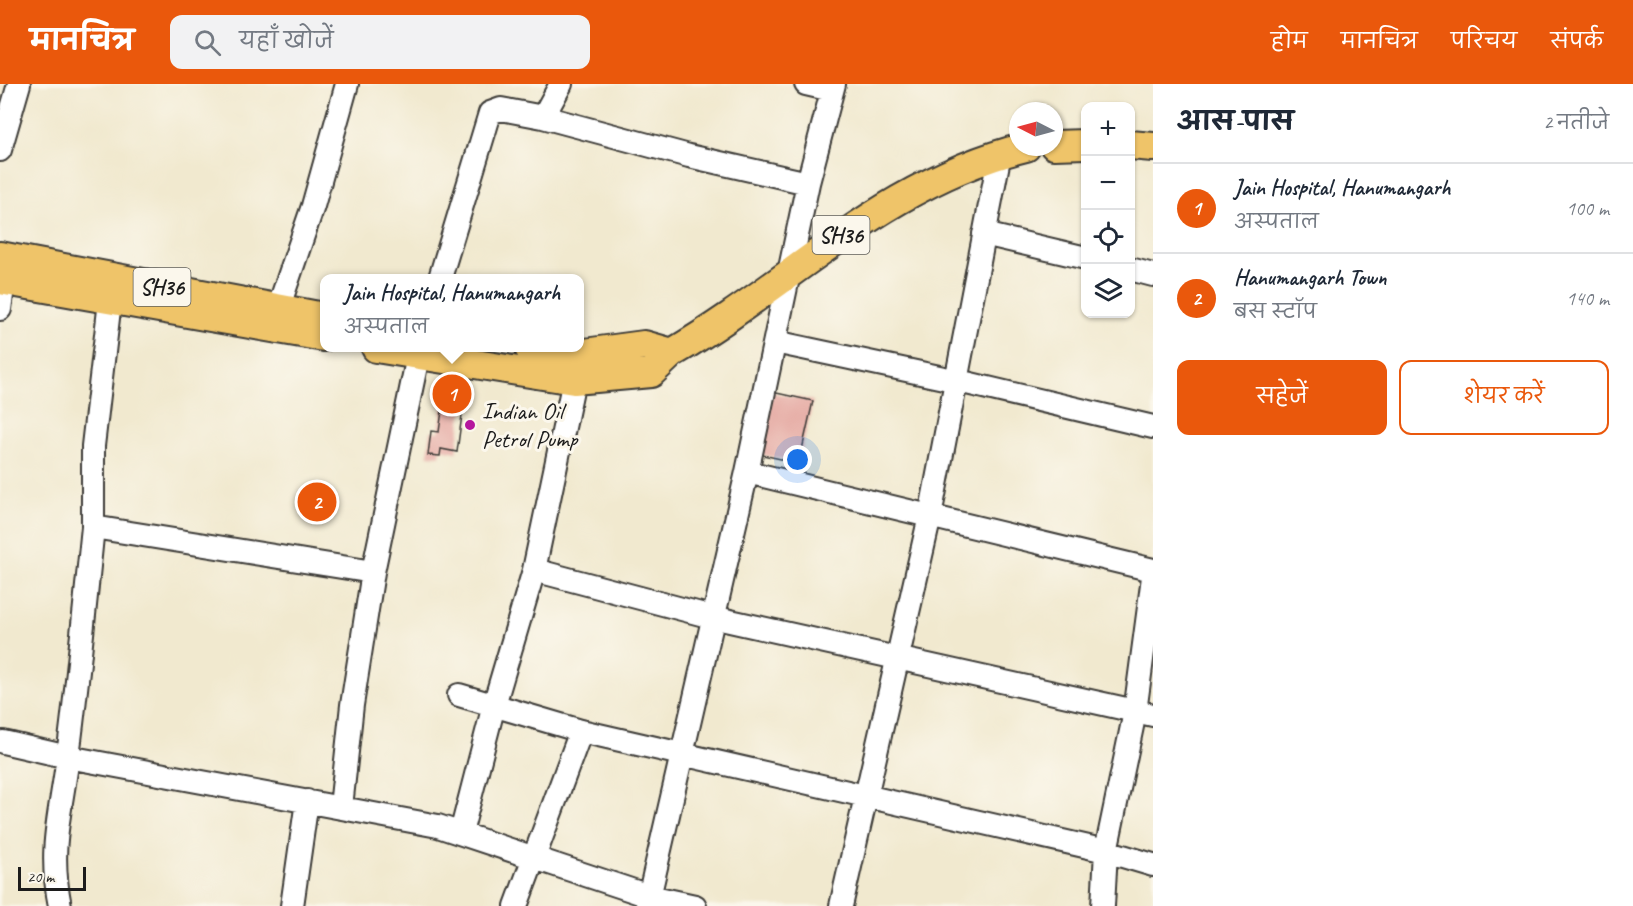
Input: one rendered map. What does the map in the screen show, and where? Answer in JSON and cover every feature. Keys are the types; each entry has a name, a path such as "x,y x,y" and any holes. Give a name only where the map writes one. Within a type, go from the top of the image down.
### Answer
{"main road":[{"path":"1063,145 1081,144"},
{"path":"1135,145 1153,147"},
{"name":"SH36","path":"397,352 574,381 651,373 672,353 868,216 972,164 1009,151"},
{"name":"SH36","path":"1,272 320,316"},
{"name":"SH36","path":"1,272 110,301 320,337"},
{"path":"561,352 577,354 644,345 672,353"}],"street":[{"path":"0,150 19,84"},
{"path":"278,309 313,206 347,84"},
{"path":"543,117 561,84"},
{"path":"648,901 680,753 776,342 808,183 833,87 806,84"},
{"path":"442,274 490,113 501,109 543,117 689,156 808,183"},
{"path":"841,906 930,516 958,381 984,234 1011,156"},
{"path":"984,234 1081,257"},
{"path":"1135,270 1153,274"},
{"path":"0,309 1,272"},
{"path":"60,906 54,876 53,849 68,757 93,527 93,446 110,301"},
{"path":"776,342 958,381 1153,427"},
{"path":"341,807 354,695 373,572 418,356"},
{"path":"461,833 494,705 534,570 574,381"},
{"path":"747,472 1153,570"},
{"path":"93,527 373,572"},
{"path":"534,570 712,617 1144,713"},
{"path":"1103,906 1106,851 1144,713 1153,578"},
{"path":"459,695 581,731 867,795 1106,851 1153,865"},
{"path":"516,906 581,731"},
{"path":"3,742 68,757 438,826 535,858 648,901 695,906"},
{"path":"292,906 307,801"}],"building":[{"path":"446,382 466,385 457,452 441,449 440,456 428,455 431,431 439,432"},
{"path":"772,392 813,401 799,463 758,454"}],"place":[{"name":"Jain Hospital, Hanumangarh","path":"452,394"},
{"name":"Indian Oil Petrol Pump","path":"470,425"},
{"name":"Hanumangarh Town","path":"317,502"}]}
